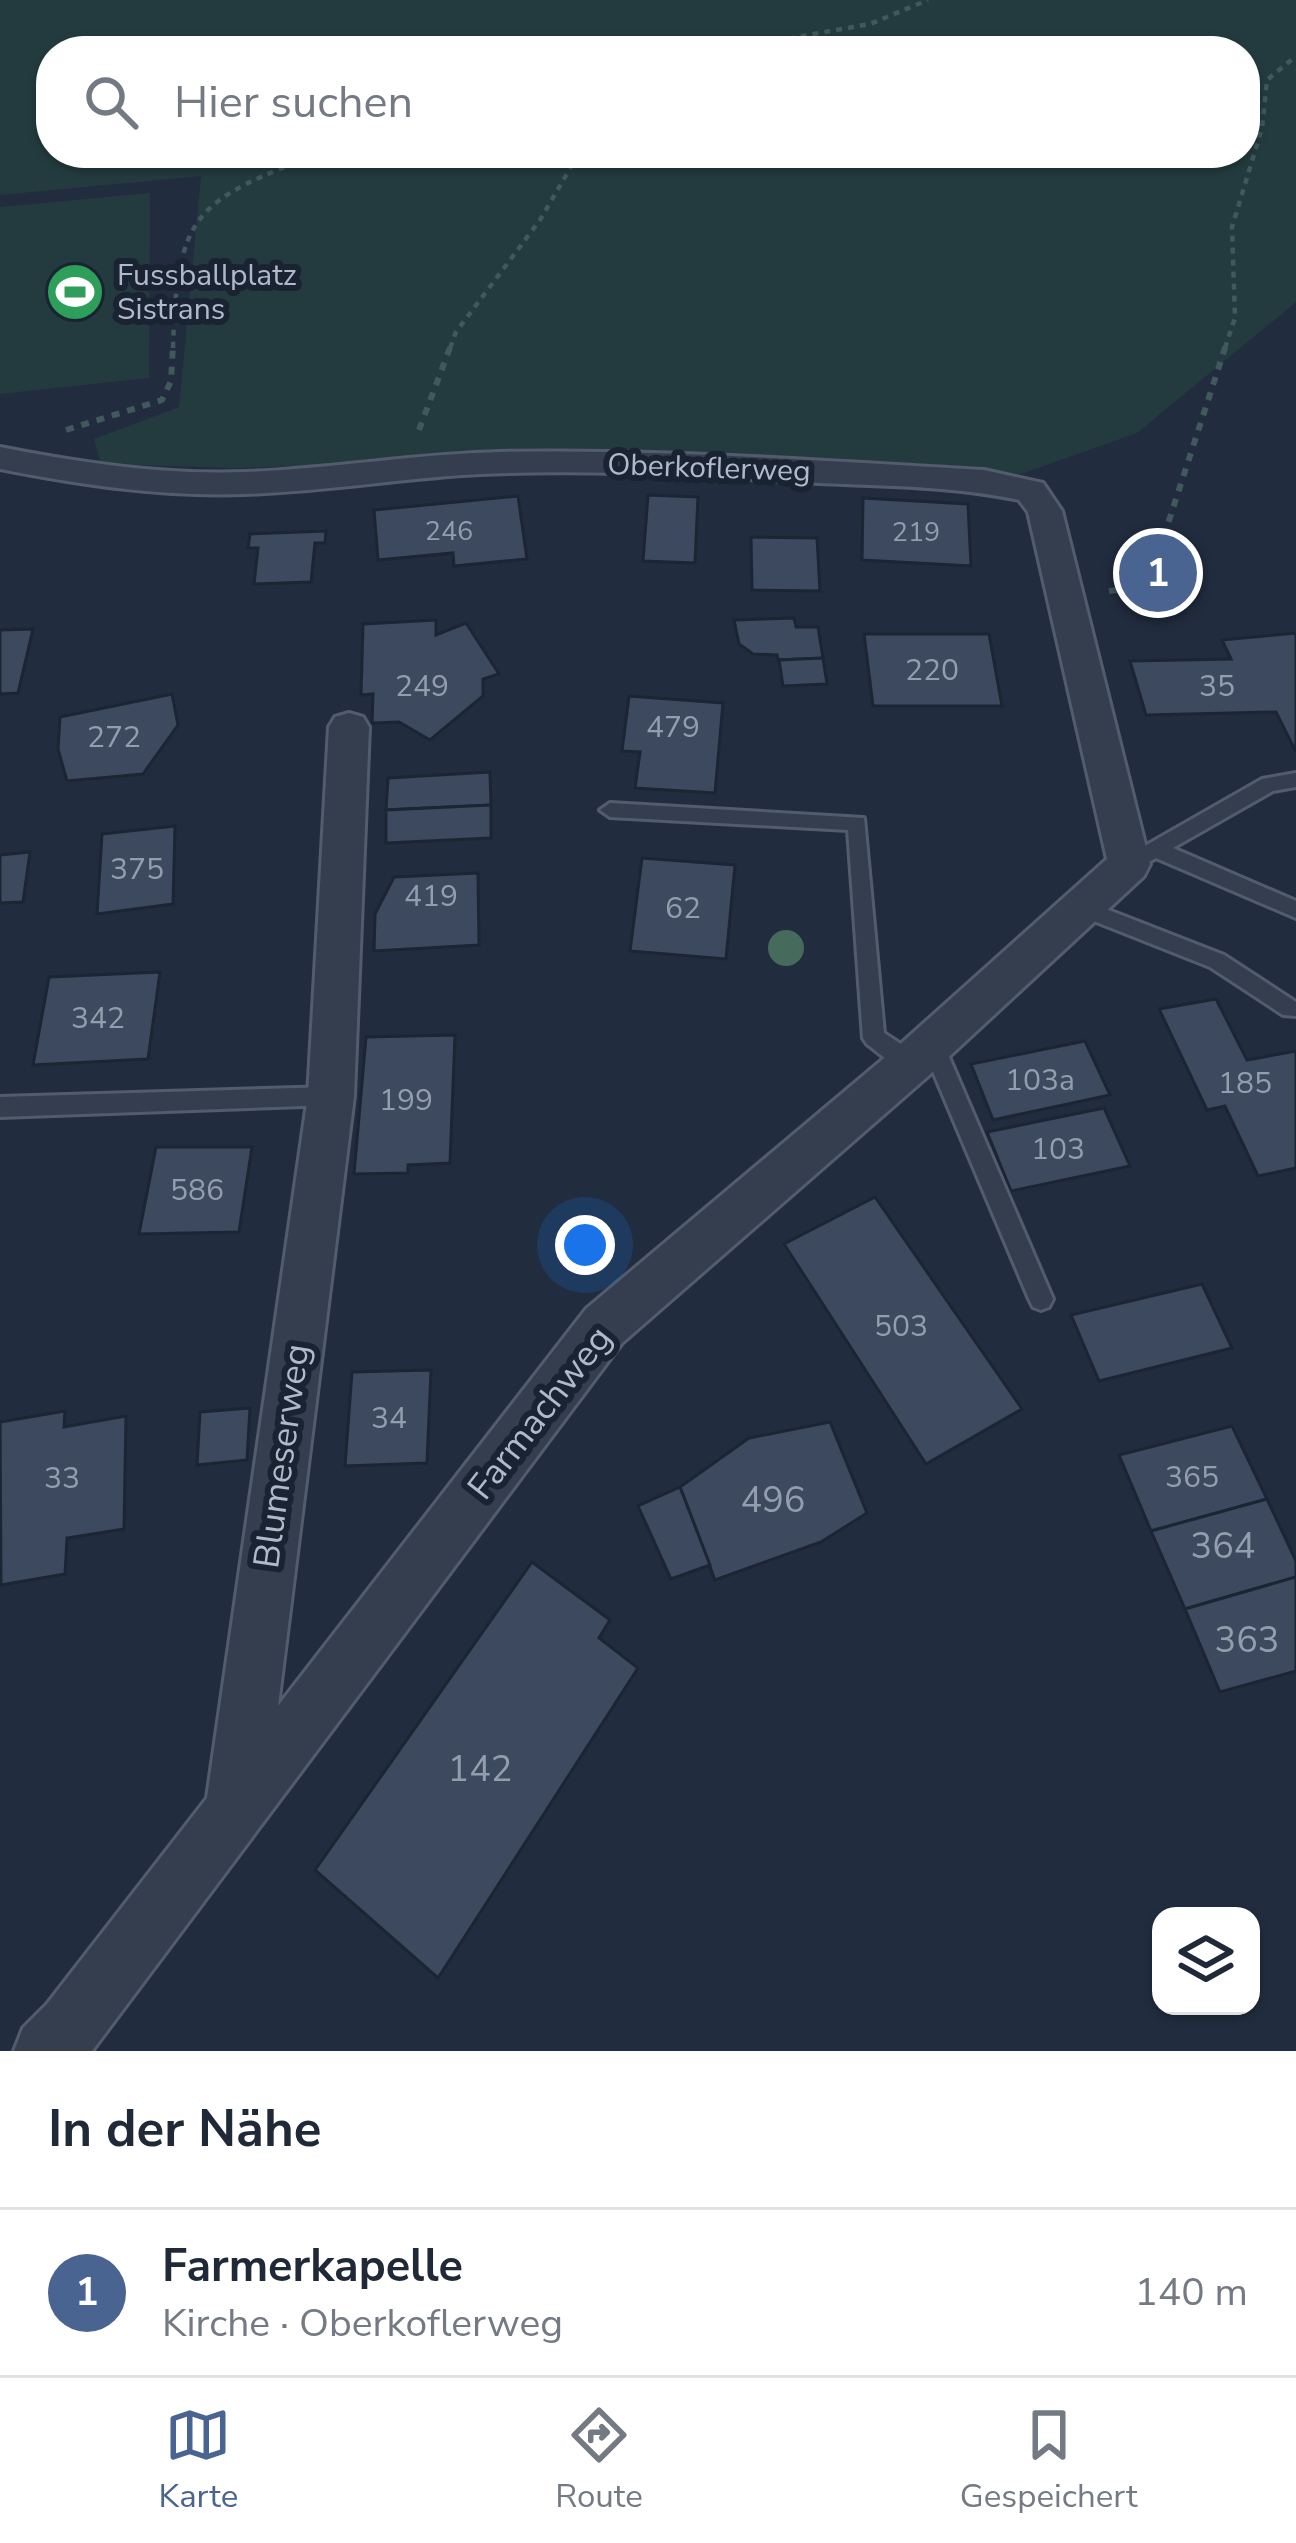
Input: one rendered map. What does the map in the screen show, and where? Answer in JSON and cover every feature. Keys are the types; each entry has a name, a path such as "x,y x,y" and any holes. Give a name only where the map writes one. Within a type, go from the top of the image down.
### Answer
{"street":[{"name":"Oberkoflerweg","path":"0,458 100,477 173,484 494,463 706,465 1007,484 1031,491 1042,503 1142,857"},
{"name":"Blumeserweg","path":"234,1815 331,1096 350,727"},
{"name":"Farmachweg","path":"46,2051 70,2027 234,1815 604,1326 1142,857"}],"lane":[{"path":"1142,857 1269,784 1296,780"},
{"path":"610,810 857,824 874,1037 922,1053 1041,1299"},
{"path":"1142,857 1296,910"},
{"path":"1083,908 1217,962 1290,1009"},
{"path":"0,1107 331,1096"}],"path":[{"path":"802,36 870,24 928,0"},
{"path":"1260,135 1267,80 1296,56"},
{"path":"0,458 27,439 162,400 173,376 176,268 194,222 221,193 283,168"},
{"path":"403,472 456,332 540,220 570,168"},
{"path":"1066,597 1117,590 1139,559 1162,542 1234,318 1232,227 1250,168"}],"green space":[{"path":"0,0 1296,0 1296,302 1137,433 1021,474 702,453 235,468 101,464 94,439 179,407 201,176 0,195"},
{"name":"Fussballplatz Sistrans","path":"150,193 149,378 0,394 0,207"}],"building":[{"path":"648,495 698,497 695,563 643,561"},
{"path":"518,496 527,559 454,566 453,553 378,560 374,510"},
{"path":"863,498 968,504 971,566 862,560"},
{"path":"326,531 325,543 315,543 311,582 254,584 258,548 248,548 250,534"},
{"path":"751,537 817,538 820,591 752,590"},
{"path":"1141,559 1170,560 1176,586 1146,585"},
{"path":"794,618 796,627 818,627 823,658 778,660 777,655 753,654 739,644 734,620"},
{"path":"436,620 436,635 466,623 499,674 483,679 483,696 430,740 399,722 372,723 373,694 361,695 363,624"},
{"path":"33,629 18,693 0,694 0,630"},
{"path":"1296,633 1296,752 1276,712 1146,715 1130,661 1231,659 1222,640"},
{"path":"864,634 989,634 1002,706 873,706"},
{"path":"823,658 827,684 783,686 779,660"},
{"path":"172,694 178,725 143,774 67,781 58,749 60,717"},
{"path":"629,696 723,703 715,793 635,788 640,752 622,751"},
{"path":"490,772 491,805 386,810 388,778"},
{"path":"491,805 491,838 386,843 386,810"},
{"path":"175,826 173,904 97,914 102,834"},
{"path":"30,852 23,902 0,903 0,855"},
{"path":"642,858 735,865 726,959 630,951"},
{"path":"478,873 479,945 374,951 375,914 394,877"},
{"path":"160,972 148,1059 33,1065 49,977"},
{"path":"1216,999 1247,1060 1296,1051 1296,1168 1258,1176 1225,1106 1207,1110 1159,1009"},
{"path":"455,1035 450,1163 408,1165 408,1173 354,1174 366,1037"},
{"path":"1085,1041 1110,1095 993,1120 971,1064"},
{"path":"1104,1108 1130,1166 1011,1191 987,1132"},
{"path":"156,1147 252,1147 239,1232 139,1234"},
{"path":"875,1197 1022,1409 926,1464 784,1244"},
{"path":"1202,1284 1232,1348 1099,1381 1071,1315"},
{"path":"431,1370 427,1463 345,1466 352,1372"},
{"path":"250,1408 247,1460 197,1465 200,1412"},
{"path":"65,1411 64,1427 126,1416 124,1529 67,1538 65,1574 1,1585 0,1422"},
{"path":"830,1422 867,1513 821,1542 715,1580 680,1487 749,1438"},
{"path":"1232,1426 1267,1499 1151,1531 1119,1455"},
{"path":"680,1487 710,1565 671,1579 638,1506"},
{"path":"1267,1499 1296,1561 1296,1577 1185,1609 1151,1531"},
{"path":"532,1562 610,1620 599,1638 638,1668 438,1978 315,1870"},
{"path":"1296,1577 1296,1671 1220,1692 1185,1609"}],"place":[{"name":"Fussballplatz Sistrans","path":"75,292"},
{"name":"Farmerkapelle","path":"1158,573"}]}
